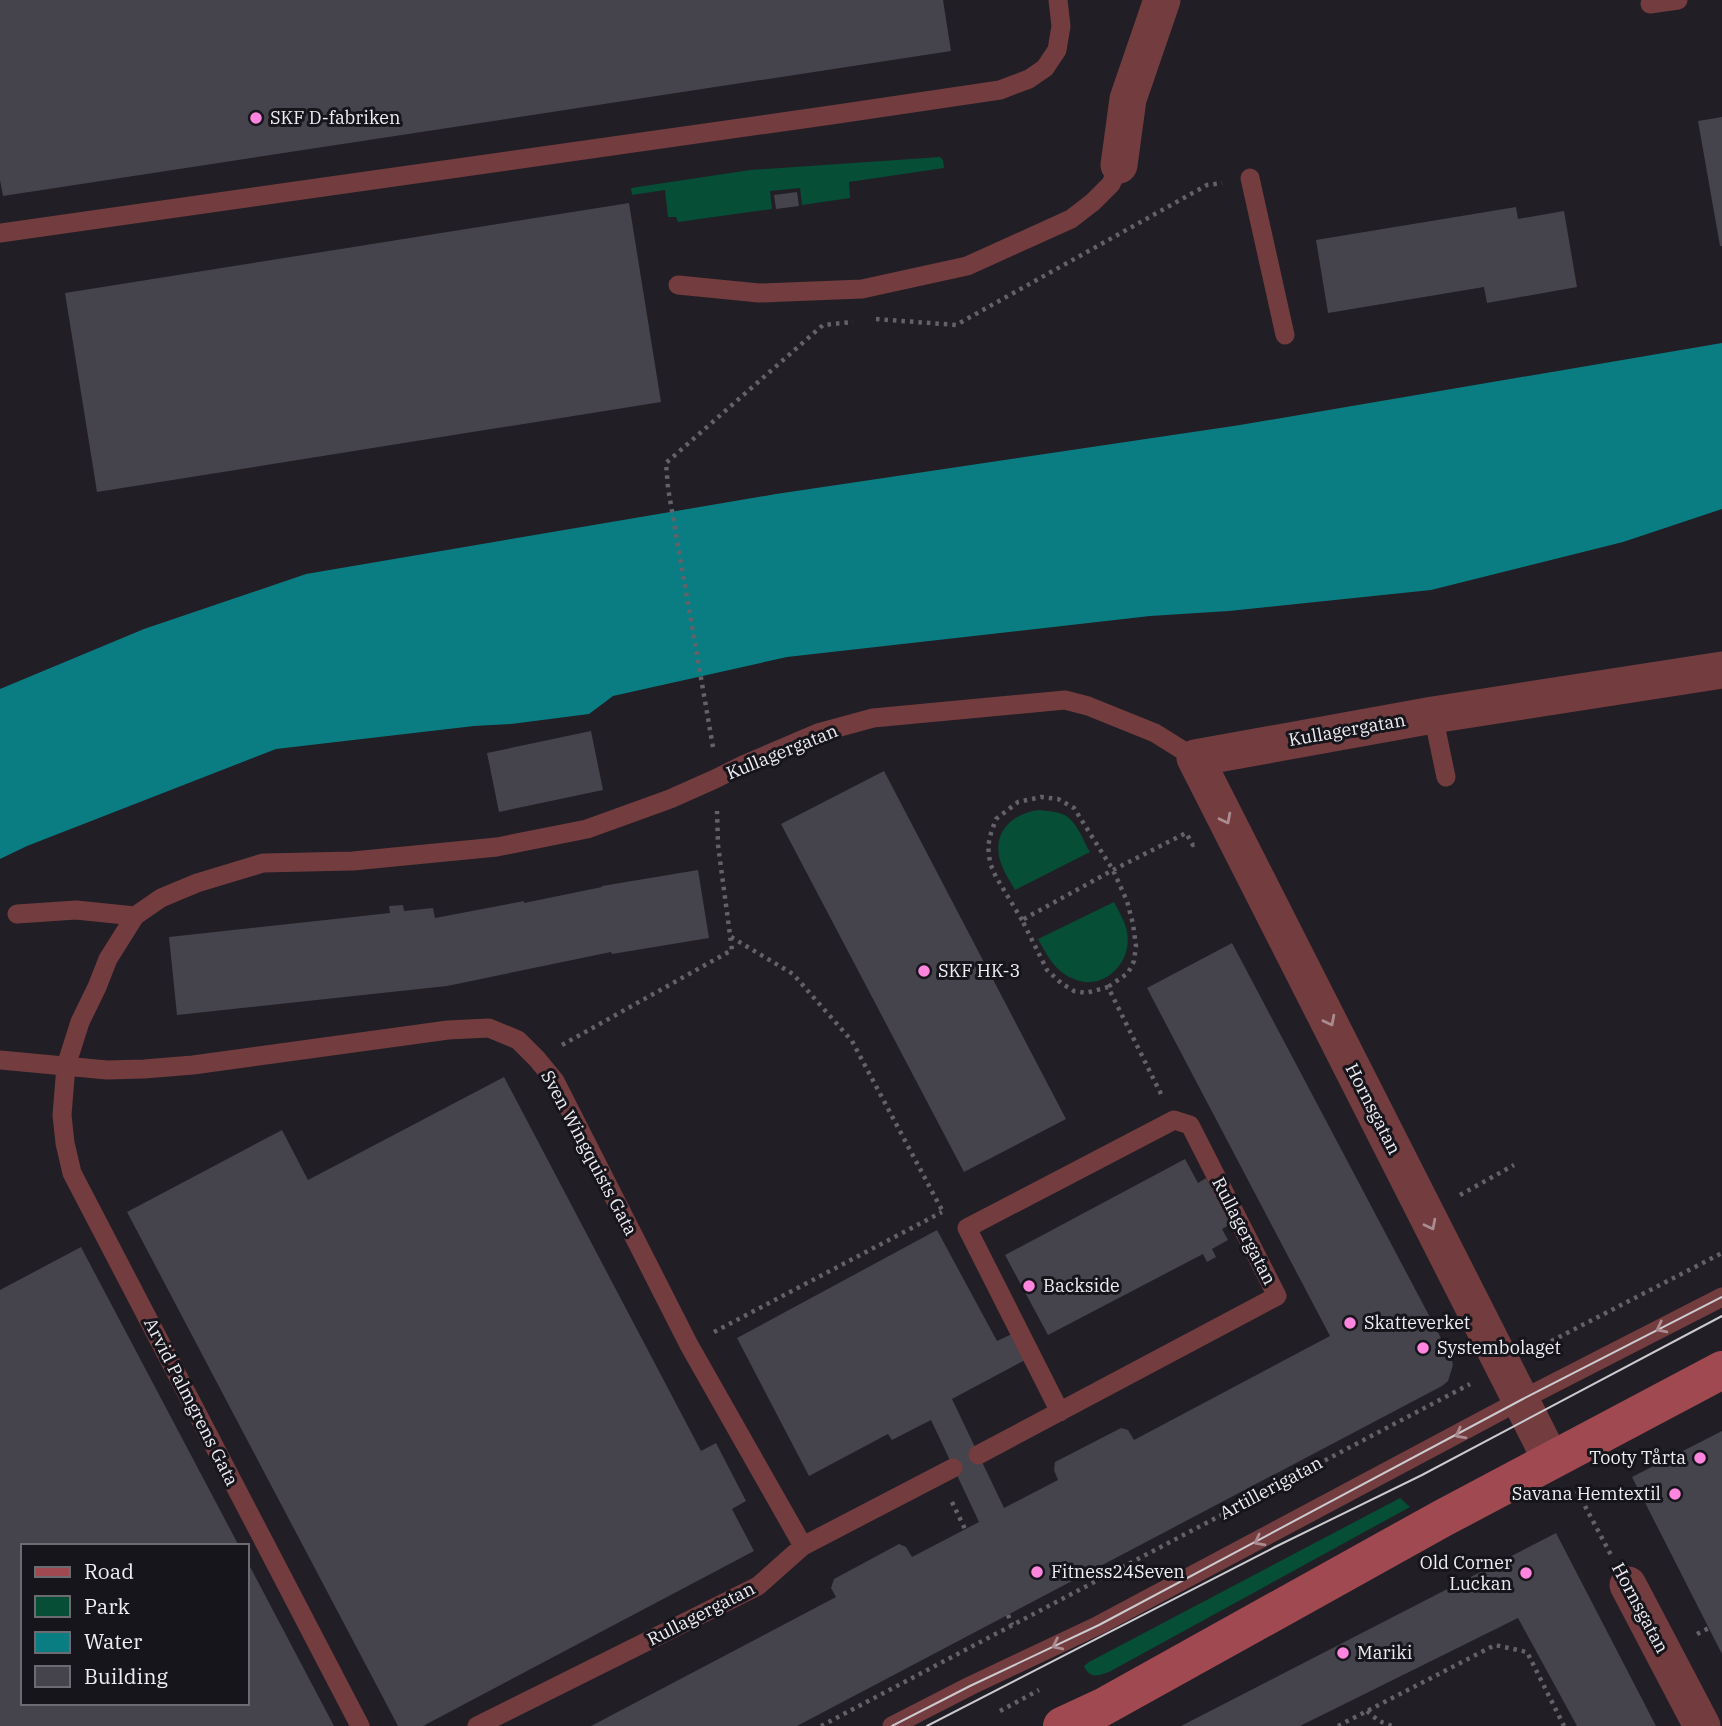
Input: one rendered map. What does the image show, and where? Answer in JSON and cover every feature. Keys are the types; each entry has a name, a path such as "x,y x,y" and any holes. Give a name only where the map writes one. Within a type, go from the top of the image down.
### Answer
{"main road":[{"path":"1062,1726 1103,1707 1707,1377 1722,1361"}],"street":[{"path":"1119,165 1128,99 1162,0"},
{"name":"Kullagergatan","path":"1195,758 1433,715 1722,670"},
{"name":"Hornsgatan","path":"1195,758 1551,1460"},
{"name":"Hornsgatan","path":"1628,1585 1702,1726"}],"lane":[{"path":"0,233 1000,89 1029,79 1045,68 1058,50 1062,26 1058,0"},
{"path":"1650,4 1678,0"},
{"path":"678,285 759,293 862,289 967,266 1071,219 1111,184 1119,165"},
{"path":"1250,178 1285,335"},
{"name":"Kullagergatan","path":"66,1066 80,1022 108,959 135,916 161,898 197,883 263,863 353,861 497,847 587,829 670,799 818,733 873,718 1065,700 1088,706 1156,733 1195,758"},
{"path":"1433,715 1446,777"},
{"path":"17,914 76,910 135,916"},
{"name":"Sven Wingquists Gata","path":"0,1060 107,1070 144,1069 193,1065 448,1030 489,1028 518,1040 555,1081 689,1345 803,1546"},
{"name":"Arvid Palmgrens Gata","path":"66,1066 62,1115 72,1173 360,1726"},
{"path":"1060,1412 967,1228 1174,1120"},
{"name":"Rullagergatan","path":"978,1455 1277,1297 1191,1125 1174,1120"},
{"path":"892,1726 1099,1625 1521,1400 1722,1297"},
{"name":"Rullagergatan","path":"477,1726 758,1586 803,1546 953,1468"}],"path":[{"path":"868,320 956,325 1208,185 1250,178"},
{"path":"712,743 666,463 822,325 857,321"},
{"path":"537,1059 732,950 718,845 715,779"},
{"path":"1041,797 1058,799 1074,808 1113,870 1127,901 1133,924 1136,946 1134,961 1128,973 1108,987 1086,993 1074,991 1046,970 1022,920 996,877 990,863 988,846 996,819 1018,802 1041,797"},
{"path":"1022,920 1186,833 1192,845 1230,827"},
{"path":"731,936 793,974 852,1041 942,1212 967,1228"},
{"path":"1108,987 1174,1120"},
{"path":"689,1345 942,1212"},
{"name":"Artillerigatan","path":"821,1726 1722,1253"},
{"name":"Hornsgatan","path":"1577,1490 1628,1585"},
{"path":"1008,1615 1012,1625"},
{"path":"1696,1634 1709,1628"},
{"path":"1338,1726 1495,1644 1527,1652 1564,1726"},
{"path":"1000,1711 1039,1690"},
{"path":"1367,1711 1378,1721 1392,1726"}],"green space":[{"path":"940,157 944,168 849,182 850,198 802,205 800,188 770,191 772,209 678,222 676,217 668,217 665,190 632,195 631,188 750,170"},
{"path":"1039,810 1056,812 1067,817 1075,825 1090,852 1015,890 1001,864 999,841 1013,820"},
{"path":"1114,902 1127,932 1128,943 1121,963 1106,978 1096,981 1085,982 1067,976 1052,962 1038,939"},
{"path":"1400,1498 1410,1507 1109,1672 1094,1675 1084,1666 1089,1662"}],"water":[{"path":"1722,343 1722,509 1623,542 1431,590 1229,611 1150,616 787,657 613,696 589,714 276,749 0,859 0,689 144,629 306,574 776,494 1240,425"}],"building":[{"name":"SKF D-fabriken","path":"0,0 943,0 951,51 3,196 0,180"},
{"path":"1722,117 1722,246 1720,246 1698,121"},
{"path":"797,192 799,206 776,209 774,195"},
{"path":"629,203 661,402 97,492 65,293"},
{"path":"1516,207 1518,219 1564,211 1577,287 1487,303 1484,287 1328,313 1316,240"},
{"path":"591,731 603,790 499,812 487,753"},
{"name":"SKF HK-3","path":"884,771 1066,1119 964,1172 781,824"},
{"path":"698,870 709,938 612,954 611,952 447,986 177,1015 169,937 390,913 389,906 403,905 404,911 433,908 435,918"},
{"path":"1232,943 1451,1357 1453,1365 1448,1381 797,1726 591,1726 836,1597 831,1588 834,1579 899,1544 906,1547 912,1557 979,1522 931,1420 892,1440 888,1434 809,1476 737,1338 937,1230 997,1341 1012,1334 1025,1360 952,1399 1004,1508 1058,1480 1054,1470 1055,1462 1121,1428 1128,1430 1134,1440 1330,1336 1147,988"},
{"path":"504,1077 701,1451 716,1443 746,1501 732,1509 754,1551 423,1726 398,1726 127,1212 282,1130 308,1180"},
{"path":"1185,1159 1198,1183 1206,1178 1231,1224 1222,1229 1228,1240 1212,1249 1216,1257 1207,1262 1203,1254 1048,1335 1005,1255"},
{"path":"81,1247 238,1544 21,1544 21,1705 248,1705 248,1563 334,1726 0,1726 0,1290"},
{"path":"1722,1431 1722,1654 1632,1477"},
{"path":"1556,1533 1656,1726 1577,1726 1518,1618 1300,1726 1181,1726"}],"tram line":[{"path":"892,1726 1099,1625 1521,1400 1722,1297"},
{"path":"927,1726 1275,1547 1422,1475 1722,1316"}],"place":[{"name":"SKF D-fabriken","path":"256,118"},
{"name":"SKF HK-3","path":"924,971"},
{"name":"Backside","path":"1029,1286"},
{"name":"Skatteverket","path":"1350,1323"},
{"name":"Systembolaget","path":"1423,1348"},
{"name":"Tooty Tårta","path":"1700,1458"},
{"name":"Savana Hemtextil","path":"1675,1494"},
{"name":"Fitness24Seven","path":"1037,1572"},
{"name":"Old Corner Luckan","path":"1526,1573"},
{"name":"Mariki","path":"1343,1653"}]}
